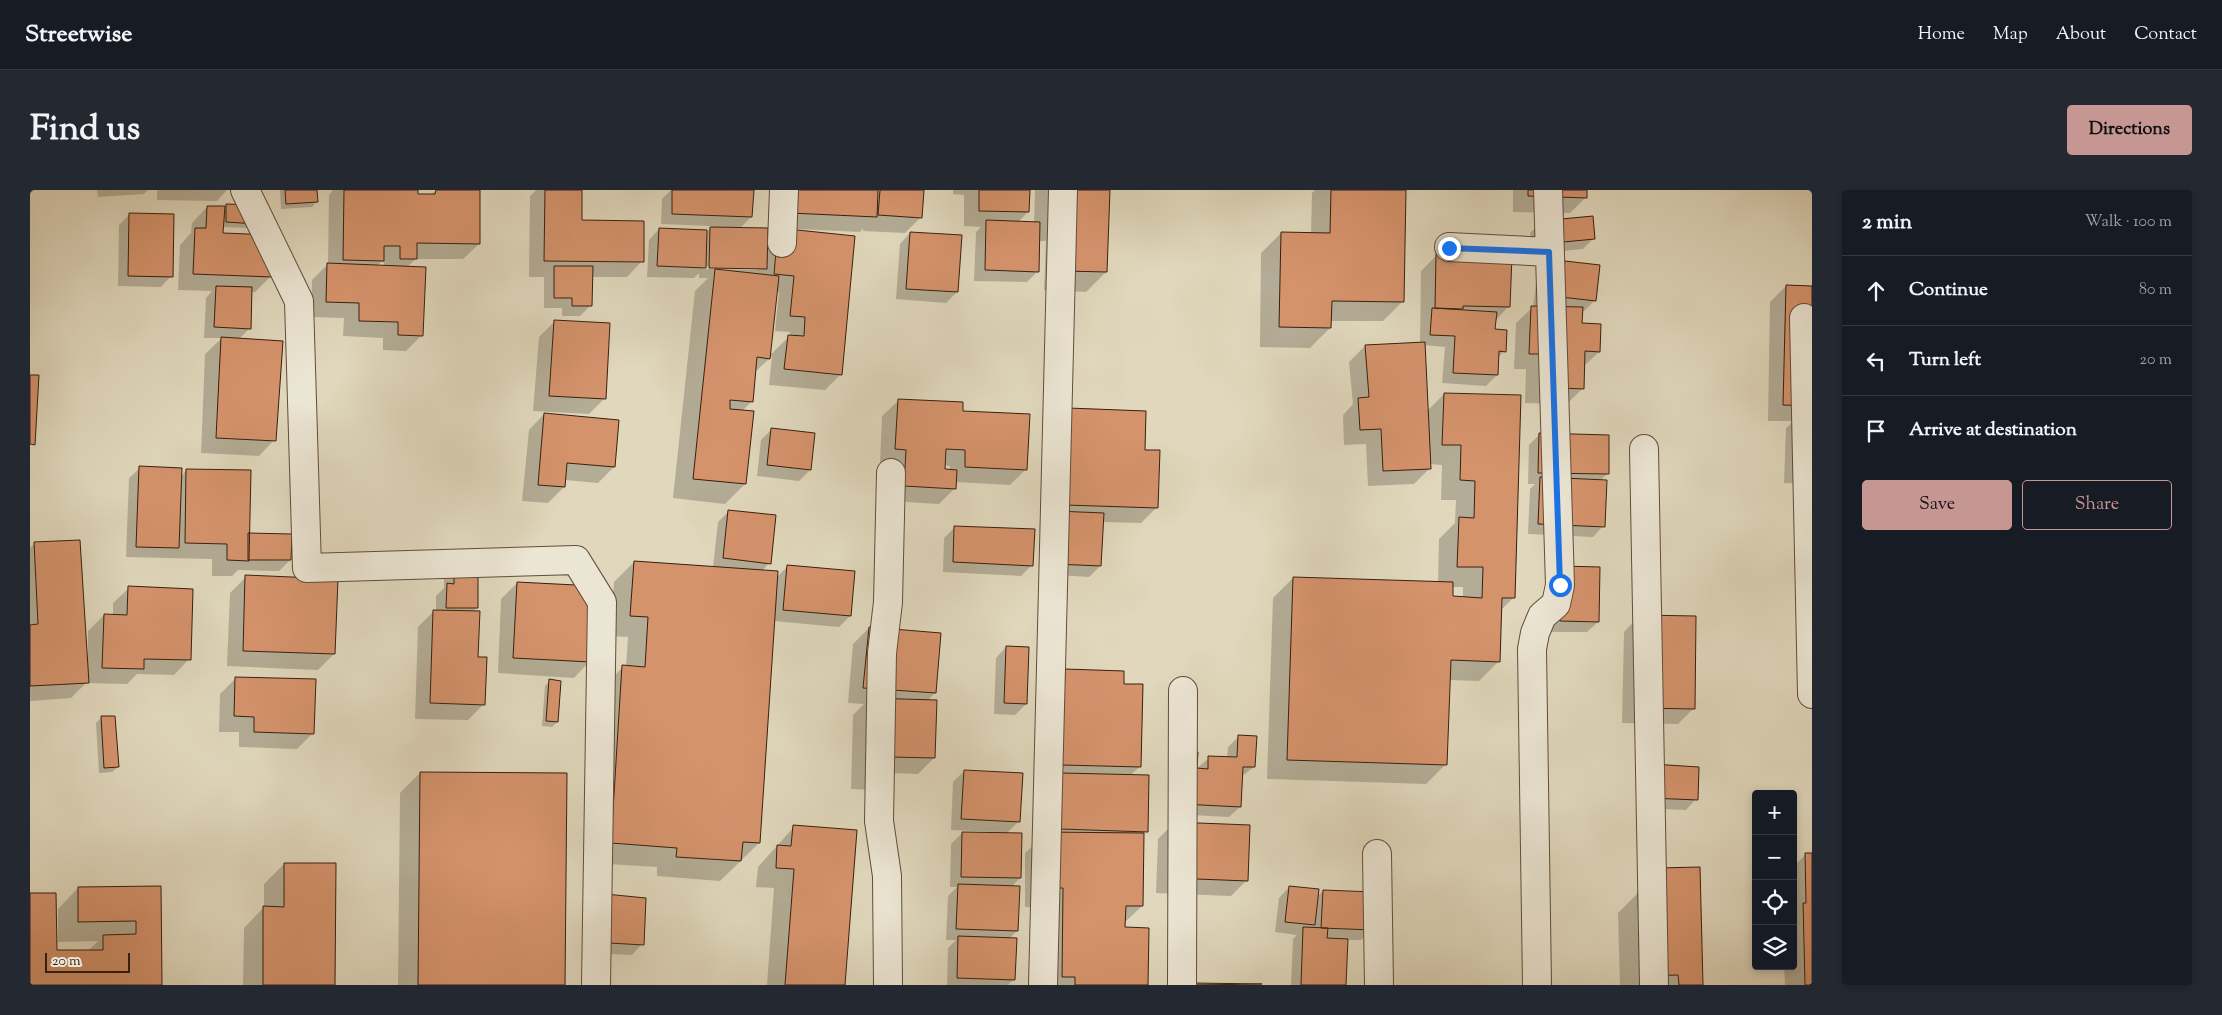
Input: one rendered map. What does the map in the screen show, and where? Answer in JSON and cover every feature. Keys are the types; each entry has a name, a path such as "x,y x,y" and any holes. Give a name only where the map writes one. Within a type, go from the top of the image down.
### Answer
{"street":[{"path":"245,190 299,301 307,568 576,560 602,602 596,985"},
{"path":"782,243 784,190"},
{"path":"1042,985 1063,190"},
{"path":"1537,985 1532,649 1535,633 1542,616 1556,604 1560,585 1548,190"},
{"path":"1449,248 1549,252"},
{"path":"1804,318 1812,694"},
{"path":"1644,449 1654,985"},
{"path":"888,985 887,876 878,822 882,653 888,602 891,473"},
{"path":"1182,985 1183,690"},
{"path":"1377,854 1379,985"}],"building":[{"path":"285,190 317,190 318,202 286,204"},
{"path":"344,190 418,190 418,194 435,194 436,190 480,190 480,244 417,243 417,259 400,259 400,246 384,246 384,261 343,260"},
{"path":"545,190 582,190 582,220 644,221 644,262 544,261"},
{"path":"672,190 754,190 752,217 672,214"},
{"path":"791,190 878,190 877,217 790,213"},
{"path":"880,190 924,190 922,218 878,215"},
{"path":"979,190 1030,190 1029,212 979,211"},
{"path":"1054,190 1110,190 1107,272 1064,271"},
{"path":"1331,190 1406,190 1404,302 1332,301 1331,328 1279,327 1281,232 1330,233"},
{"path":"1528,190 1587,190 1587,198 1528,196"},
{"path":"226,204 258,205 257,224 226,222"},
{"path":"207,206 225,206 223,233 273,235 272,277 193,274 195,228 206,228"},
{"path":"129,213 174,214 173,277 128,276"},
{"path":"1593,216 1595,239 1542,244 1540,221"},
{"path":"986,220 1040,222 1039,272 985,270"},
{"path":"710,227 768,228 767,269 709,268"},
{"path":"659,228 707,230 706,268 657,266"},
{"path":"778,228 855,236 842,375 784,369 788,335 804,336 805,317 790,316 794,276 774,274"},
{"path":"910,232 962,235 958,292 906,289"},
{"path":"1436,254 1512,256 1510,307 1463,306 1463,309 1435,308"},
{"path":"1565,261 1600,265 1596,301 1543,295 1563,274"},
{"path":"327,263 426,267 423,336 398,335 398,322 359,321 359,303 326,302"},
{"path":"554,266 593,266 592,306 572,306 572,298 554,298"},
{"path":"715,269 779,276 770,359 757,357 753,402 730,400 730,409 754,411 746,484 693,479"},
{"path":"1786,285 1812,286 1812,406 1783,405"},
{"path":"216,286 252,287 251,329 214,327"},
{"path":"1531,306 1583,307 1582,323 1601,324 1600,352 1585,351 1584,389 1540,387 1542,354 1529,354"},
{"path":"1432,308 1497,312 1495,329 1507,330 1506,352 1499,351 1498,375 1453,373 1455,336 1430,335"},
{"path":"554,320 610,323 606,399 549,396"},
{"path":"221,337 283,341 276,441 216,438"},
{"path":"1425,342 1431,469 1383,471 1381,429 1360,430 1358,398 1369,397 1365,345"},
{"path":"30,375 39,375 35,445 30,444"},
{"path":"1444,393 1521,395 1515,598 1502,598 1500,662 1451,660 1447,765 1287,760 1293,577 1453,582 1453,596 1482,598 1483,567 1457,567 1459,517 1474,518 1475,481 1460,480 1461,445 1442,445"},
{"path":"898,399 963,402 963,411 1030,414 1027,470 965,467 965,450 946,449 945,469 957,470 956,489 904,486 906,450 895,449"},
{"path":"1068,408 1146,411 1145,450 1160,450 1158,508 1065,505"},
{"path":"544,413 619,420 615,467 567,463 565,487 538,485"},
{"path":"771,428 815,433 811,470 767,465"},
{"path":"1539,433 1609,435 1609,474 1538,473"},
{"path":"139,466 182,468 179,548 136,547"},
{"path":"186,469 251,470 249,561 227,560 227,544 185,543"},
{"path":"1540,477 1607,480 1605,527 1538,524"},
{"path":"728,510 776,515 771,564 723,558"},
{"path":"1056,511 1104,513 1101,566 1054,564"},
{"path":"954,526 1035,529 1033,566 953,562"},
{"path":"248,533 292,534 291,560 248,560"},
{"path":"80,540 89,683 30,686 30,625 38,624 34,542"},
{"path":"634,561 778,571 760,843 743,842 741,861 676,857 677,848 611,843 622,665 645,667 648,617 630,616"},
{"path":"454,565 478,565 478,608 446,608 447,583 454,584"},
{"path":"787,565 855,571 851,616 783,610"},
{"path":"1562,566 1600,567 1599,622 1560,621"},
{"path":"245,575 338,579 335,654 243,651"},
{"path":"517,582 595,586 591,662 513,658"},
{"path":"128,586 193,589 191,660 144,659 144,669 102,668 104,614 127,615"},
{"path":"433,610 480,611 478,657 487,657 485,705 430,703"},
{"path":"1639,615 1696,616 1695,709 1637,708"},
{"path":"869,627 941,633 936,693 863,688"},
{"path":"1006,646 1029,647 1027,704 1004,703"},
{"path":"1065,669 1124,671 1124,684 1143,684 1141,767 1062,765"},
{"path":"235,677 316,679 314,734 254,732 254,717 234,716"},
{"path":"549,679 561,681 558,722 546,721"},
{"path":"868,698 937,700 935,758 891,757 890,775 866,774"},
{"path":"101,716 115,716 119,767 104,768"},
{"path":"1238,735 1257,736 1255,767 1243,767 1241,807 1181,804 1184,752 1198,752 1197,768 1208,769 1208,756 1237,757"},
{"path":"1652,764 1699,767 1698,800 1650,798"},
{"path":"964,770 1023,773 1020,822 961,819"},
{"path":"420,772 567,773 565,985 418,985"},
{"path":"1061,773 1149,775 1148,832 1060,829"},
{"path":"1173,822 1250,825 1248,881 1171,878"},
{"path":"793,825 857,830 845,985 785,985 794,869 776,868 777,845 791,846"},
{"path":"962,832 1022,833 1021,878 961,877"},
{"path":"1045,832 1144,833 1143,906 1126,906 1125,927 1149,928 1148,985 1075,985 1075,977 1062,977 1063,888 1044,888"},
{"path":"1805,853 1812,853 1812,985 1805,985 1803,903 1806,903"},
{"path":"284,863 336,863 335,985 263,985 263,906 284,907"},
{"path":"1700,867 1703,985 1679,985 1678,975 1640,976 1638,892 1660,891 1659,868"},
{"path":"958,884 1020,886 1018,931 956,929"},
{"path":"161,886 162,985 30,985 30,893 56,893 57,950 103,950 103,935 136,934 136,921 78,922 78,887"},
{"path":"1289,886 1319,889 1315,925 1285,922"},
{"path":"1323,890 1374,892 1373,930 1321,928"},
{"path":"595,893 646,898 644,945 592,942"},
{"path":"1303,927 1328,928 1327,938 1348,939 1346,985 1301,985"},
{"path":"958,936 1017,938 1015,980 957,978"},
{"path":"1195,983 1262,984 1194,985"}],"route":[{"path":"1449,248 1549,252 1560,585"}]}
